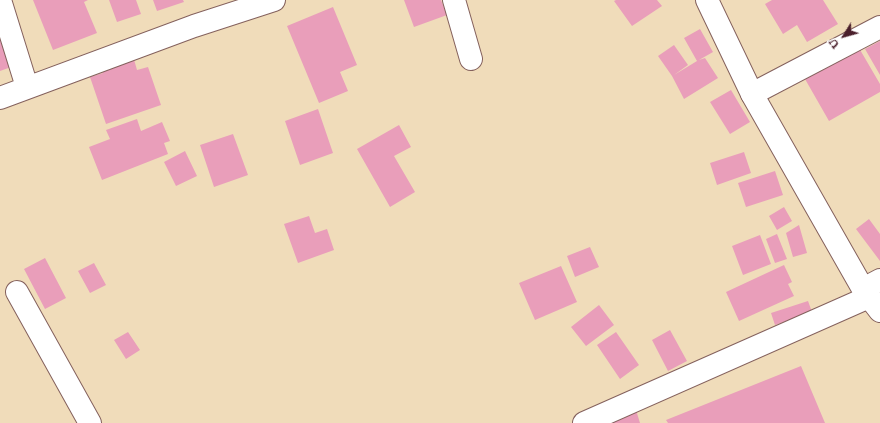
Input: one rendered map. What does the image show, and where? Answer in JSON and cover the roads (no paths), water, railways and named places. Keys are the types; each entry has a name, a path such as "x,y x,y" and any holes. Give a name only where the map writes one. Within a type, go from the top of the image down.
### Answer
{"main road":[{"path":"0,0 27,87"},
{"path":"0,98 194,26 274,0"},
{"path":"454,0 471,59"},
{"path":"584,423 873,294 752,94 707,0"},
{"path":"752,94 880,27"},
{"path":"17,292 90,423"}]}
